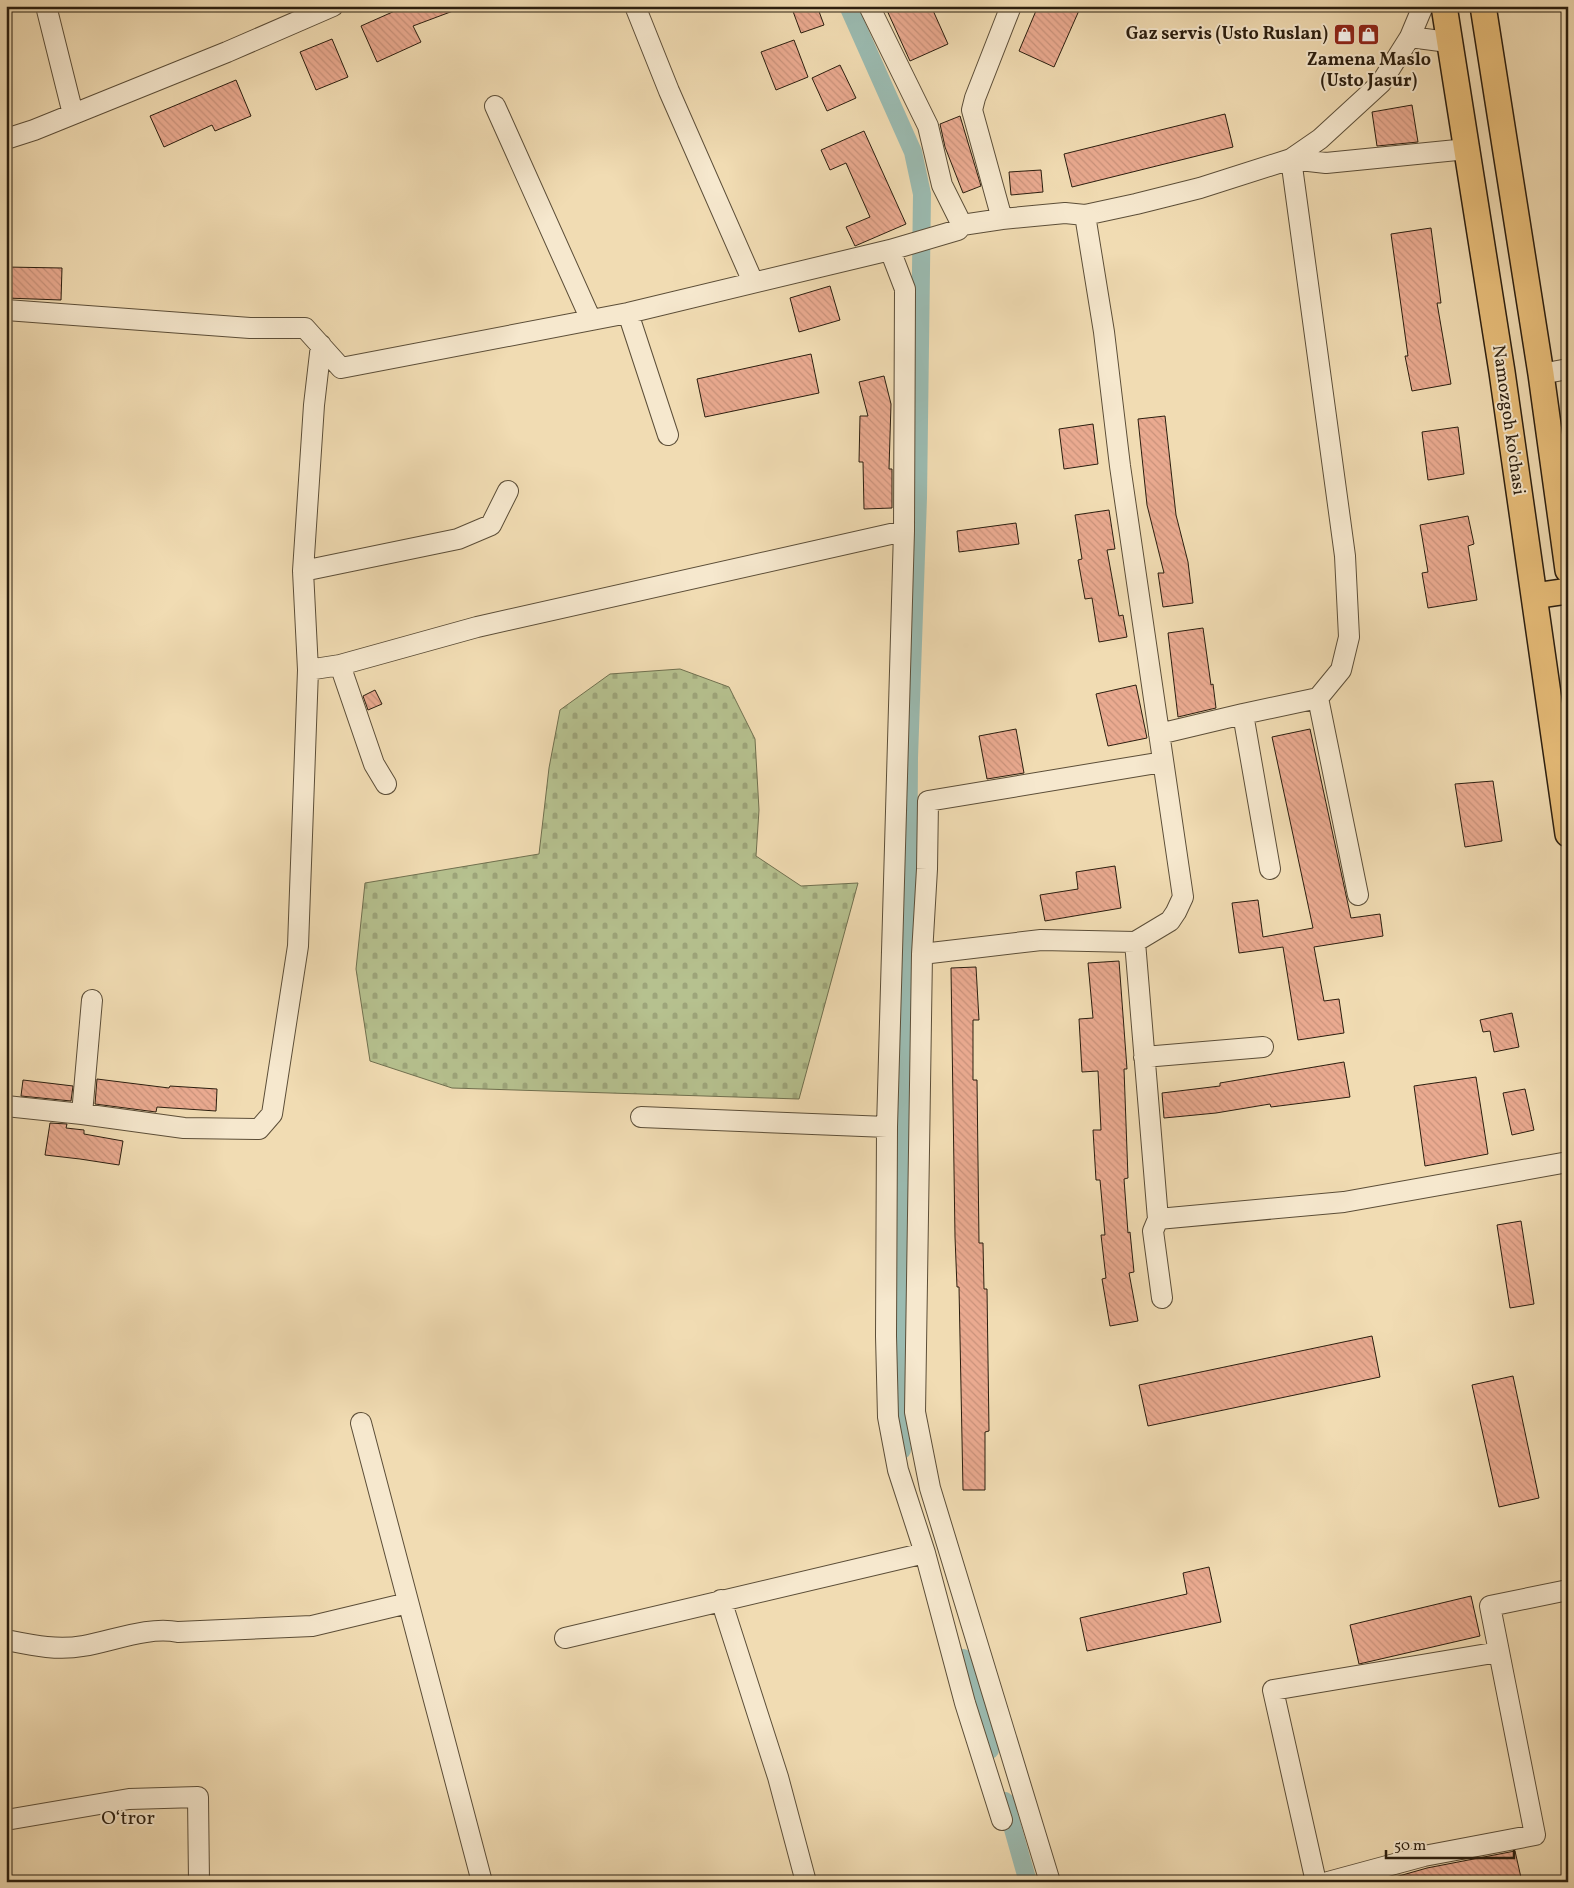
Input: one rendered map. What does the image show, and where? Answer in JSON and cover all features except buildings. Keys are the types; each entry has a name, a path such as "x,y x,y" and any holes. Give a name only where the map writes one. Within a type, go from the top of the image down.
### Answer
{"main road":[{"name":"Namozgoh ko'chasi","path":"1444,6 1448,42 1502,372 1568,834"},
{"path":"1483,6 1541,374 1568,570"},
{"path":"1534,596 1568,591"}],"street":[{"path":"46,6 73,114"},
{"path":"6,139 227,52 333,6"},
{"path":"635,6 673,100 752,282"},
{"path":"870,6 928,126 942,185 960,228"},
{"path":"1002,219 972,110 975,98 1012,6"},
{"path":"6,310 250,328 305,328 340,368 628,313 890,250 960,228 1002,219 1064,212 1085,215 1200,188 1291,158 1320,138 1381,83 1410,37 1423,6"},
{"path":"1410,37 1448,42"},
{"path":"495,106 591,320"},
{"path":"1291,158 1326,163 1467,149"},
{"path":"1160,734 1318,698 1341,670 1349,636 1345,556 1291,158"},
{"path":"922,954 1041,940 1135,942 1170,921 1183,897 1120,466 1104,332 1085,215"},
{"path":"890,250 905,289 904,531 888,1127 886,1336 888,1417 898,1470 925,1553 965,1703 1002,1820"},
{"path":"628,313 668,434"},
{"path":"6,1106 184,1128 259,1129 272,1114 298,946 308,670 303,571 314,405 321,345"},
{"path":"1541,374 1568,369"},
{"path":"303,571 458,540 491,525 508,492"},
{"path":"308,670 340,665 477,626 904,531"},
{"path":"340,665 374,764 386,784"},
{"path":"1318,698 1358,895"},
{"path":"1243,714 1270,869"},
{"path":"1050,1882 930,1488 915,1412 922,954 927,869 928,800 1163,762"},
{"path":"1135,942 1158,1219 1153,1231 1162,1298"},
{"path":"82,1114 92,1000"},
{"path":"1144,1057 1263,1047"},
{"path":"641,1117 888,1127"},
{"path":"1158,1219 1344,1202 1568,1162"},
{"path":"361,1423 482,1882"},
{"path":"564,1638 925,1553"},
{"path":"1328,1882 1424,1856 1534,1835 1490,1606 1568,1590"},
{"path":"722,1600 778,1778 806,1882"},
{"path":"6,1640 44,1648 82,1647 120,1637 168,1630 178,1632 312,1626 408,1603"},
{"path":"1316,1882 1274,1690 1499,1652"},
{"path":"6,1820 129,1799 198,1796 199,1882"}],"green space":[{"path":"680,669 729,687 755,739 759,810 756,856 801,886 858,883 799,1099 452,1088 370,1061 356,969 365,883 539,854 549,768 560,710 610,674"}],"waterway":[{"path":"848,6 913,152 922,194 918,498 909,758 906,1168 897,1340 902,1450"},
{"path":"963,1658 990,1750"},
{"path":"1005,1801 1028,1882"}],"place":[{"name":"Gaz servis (Usto Ruslan)","path":"1344,34"},
{"name":"Zamena Maslo (Usto Jasur)","path":"1369,35"}],"district":[{"name":"Oʻtror","path":"128,1819"}]}
